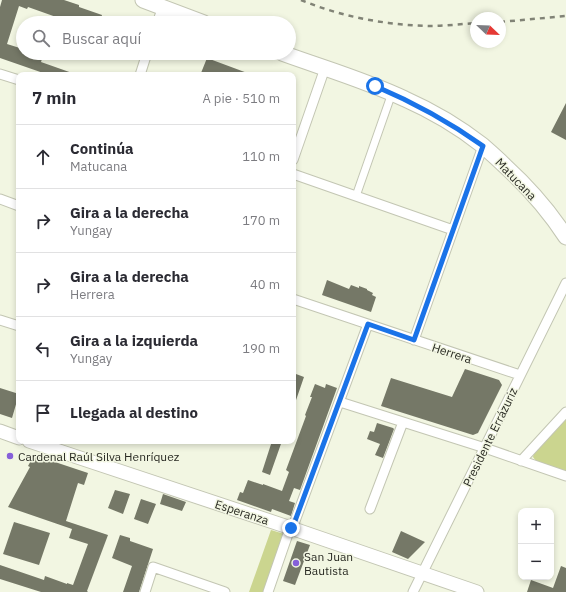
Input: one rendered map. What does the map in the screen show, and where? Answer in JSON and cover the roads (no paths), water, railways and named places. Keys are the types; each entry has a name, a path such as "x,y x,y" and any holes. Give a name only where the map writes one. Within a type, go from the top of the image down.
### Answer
{"main road":[{"path":"143,0 185,16"},
{"name":"Matucana","path":"296,58 360,80 392,93 466,133 512,172 549,213 566,237"},
{"path":"0,432 16,437"},
{"name":"Esperanza","path":"38,444 291,528 477,592"}],"street":[{"path":"160,16 163,8"},
{"path":"141,72 145,60"},
{"path":"296,151 325,68"},
{"path":"0,74 16,79"},
{"path":"356,196 392,93"},
{"path":"414,340 483,146"},
{"path":"296,175 453,230"},
{"path":"0,199 16,205"},
{"name":"Presidente Errázuriz","path":"413,592 566,283"},
{"name":"Herrera","path":"296,300 520,375"},
{"path":"0,320 16,325"},
{"path":"268,592 288,534 295,521 368,324"},
{"path":"340,402 566,476"},
{"path":"521,461 566,412"},
{"path":"370,509 403,422"},
{"path":"145,592 154,567 225,592"}],"railway":[{"path":"301,0 332,11 381,22 430,26 470,23"},
{"path":"506,21 566,16"}],"place":[{"name":"Cardenal Raúl Silva Henríquez","path":"10,456"},
{"name":"San Juan Bautista","path":"296,563"}]}
